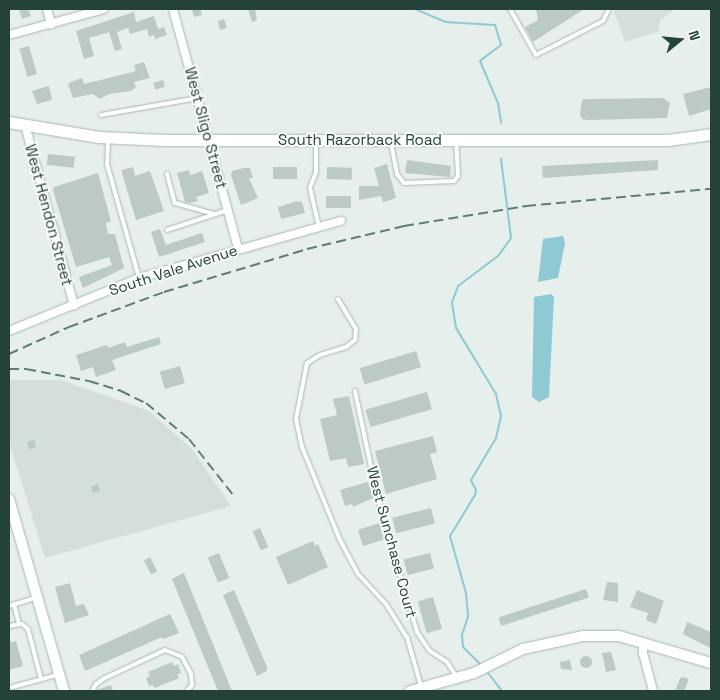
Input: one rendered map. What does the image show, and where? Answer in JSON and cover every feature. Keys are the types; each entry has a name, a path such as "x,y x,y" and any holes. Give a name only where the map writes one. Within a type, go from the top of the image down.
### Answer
{"main road":[{"name":"South Razorback Road","path":"9,122 108,137 209,140 668,140 711,134"}],"street":[{"path":"47,9 51,24"},
{"path":"9,35 104,9"},
{"name":"West Sligo Street","path":"173,9 238,248"},
{"name":"West Hendon Street","path":"24,125 74,305"},
{"name":"South Vale Avenue","path":"9,332 139,278 238,248 341,221"},
{"path":"9,499 64,691"},
{"path":"410,691 422,690 457,678 523,649 561,638 601,635 644,642 711,663"},
{"path":"644,642 643,654 653,691"}],"lane":[{"path":"510,9 536,55 602,21 609,9"},
{"path":"101,115 197,98"},
{"path":"108,137 107,164 139,278"},
{"path":"316,140 316,172 310,188 319,227"},
{"path":"391,140 397,174 404,183 454,180 458,176 456,140"},
{"path":"167,174 175,203 214,214"},
{"path":"167,230 228,210"},
{"path":"338,299 356,329 355,340 307,363 296,419 305,455 340,540 358,575 386,604 407,637 422,690"},
{"name":"West Sunchase Court","path":"355,391 377,495 417,632 430,651 447,662 457,678"},
{"path":"9,606 38,597"},
{"path":"14,604 19,624"},
{"path":"9,626 19,624 28,629 41,679"},
{"path":"92,691 96,684 105,678 165,650 182,657 191,674 192,685 187,691"},
{"path":"9,688 59,674"}],"shaded area":[{"path":"613,9 675,9 660,20 658,32 625,42"},
{"path":"9,380 61,380 149,411 192,449 231,506 45,558 9,442"}],"water":[{"path":"563,236 565,243 558,278 538,282 543,239"},
{"path":"551,294 554,297 549,397 539,402 532,397 534,297"}],"building":[{"path":"19,9 28,9 31,16 22,19"},
{"path":"192,9 200,9 202,15 194,17"},
{"path":"248,9 255,9 257,20 252,22"},
{"path":"536,9 584,9 533,42 525,27 538,20"},
{"path":"134,12 136,22 154,16 158,29 164,27 167,35 155,39 154,35 149,37 147,29 130,34 128,28 117,32 122,49 115,51 109,32 89,38 94,56 84,59 76,31"},
{"path":"224,19 227,28 220,30 218,21"},
{"path":"29,46 37,74 27,77 19,49"},
{"path":"144,62 150,78 134,82 136,87 131,91 109,94 100,99 93,94 73,98 68,84 71,82 82,78 84,84 136,71 134,65"},
{"path":"163,80 165,87 155,89 153,83"},
{"path":"49,86 52,100 37,104 32,91"},
{"path":"711,87 711,109 689,116 683,94"},
{"path":"663,98 670,103 667,118 588,120 582,119 580,114 582,100 587,99"},
{"path":"48,154 75,157 74,168 47,165"},
{"path":"407,160 451,166 450,177 405,173"},
{"path":"658,160 658,170 543,178 542,166"},
{"path":"387,164 396,198 383,202 381,196 359,200 359,186 379,186 374,168"},
{"path":"133,167 135,176 150,171 164,211 136,220 122,173 122,170"},
{"path":"273,167 297,167 297,179 273,179"},
{"path":"327,167 352,168 352,180 327,179"},
{"path":"250,168 253,178 249,178 258,198 241,205 231,175 232,171"},
{"path":"189,170 190,175 202,171 209,193 196,197 198,201 190,203 185,202 177,173"},
{"path":"98,173 111,221 106,223 108,234 115,234 124,268 83,288 79,277 112,265 109,257 76,267 53,190 54,187"},
{"path":"326,196 351,196 351,208 326,208"},
{"path":"297,201 302,202 305,213 281,219 278,207"},
{"path":"160,229 166,245 202,233 205,242 159,257 151,232"},
{"path":"159,337 161,344 112,360 116,370 96,377 93,367 81,371 76,355 107,345 108,348 125,342 127,347"},
{"path":"416,351 421,367 365,385 360,368"},
{"path":"180,366 185,383 165,389 160,372"},
{"path":"427,392 432,409 370,427 365,410"},
{"path":"349,396 364,464 348,467 346,458 330,461 320,419 337,415 333,399"},
{"path":"433,436 437,452 430,454 437,479 386,494 375,451"},
{"path":"34,440 36,448 29,449 27,442"},
{"path":"368,482 373,498 353,507 352,504 345,506 340,490"},
{"path":"98,484 100,491 93,493 91,487"},
{"path":"431,508 435,524 396,533 392,518"},
{"path":"380,523 385,539 363,546 358,530"},
{"path":"260,528 268,547 261,550 253,531"},
{"path":"313,541 315,546 318,544 328,567 288,585 276,557"},
{"path":"219,553 229,578 218,583 208,557"},
{"path":"430,553 434,569 408,575 404,560"},
{"path":"150,557 157,571 151,574 144,560"},
{"path":"183,573 232,691 218,691 208,667 172,579"},
{"path":"607,582 618,583 618,602 603,600"},
{"path":"70,583 76,606 84,604 89,615 65,623 55,587"},
{"path":"586,589 589,598 501,626 499,617"},
{"path":"234,590 267,667 267,671 257,676 223,595"},
{"path":"637,590 664,601 656,624 646,620 648,613 630,607"},
{"path":"433,597 442,629 427,633 418,601"},
{"path":"170,614 179,633 163,639 162,637 85,671 79,655"},
{"path":"687,622 711,632 710,648 683,634"},
{"path":"16,641 23,666 9,670 9,643"},
{"path":"611,652 616,670 606,672 602,653"},
{"path":"584,656 588,656 592,662 588,668 584,668 580,664 580,660"},
{"path":"570,660 572,670 561,669 560,662"},
{"path":"172,662 174,666 178,664 181,673 177,675 179,678 155,688 153,685 149,686 146,678 150,676 148,672"},
{"path":"680,678 689,679 684,691 675,691"},
{"path":"111,685 113,691 96,691 97,690"}],"waterway":[{"path":"415,9 445,22 495,25 501,45 480,61 498,103 501,123"},
{"path":"481,665 463,647 462,635 468,616 466,593 450,536 475,495 476,490 471,480 496,438 501,416 496,394 456,328 452,302 458,286 498,256 511,238 501,159"},
{"path":"488,673 502,691"}],"railway":[{"path":"9,354 69,327 164,292 307,249 404,226 526,206 711,189"},
{"path":"9,369 26,369 89,381 121,391 146,403 189,439 234,496"}]}
